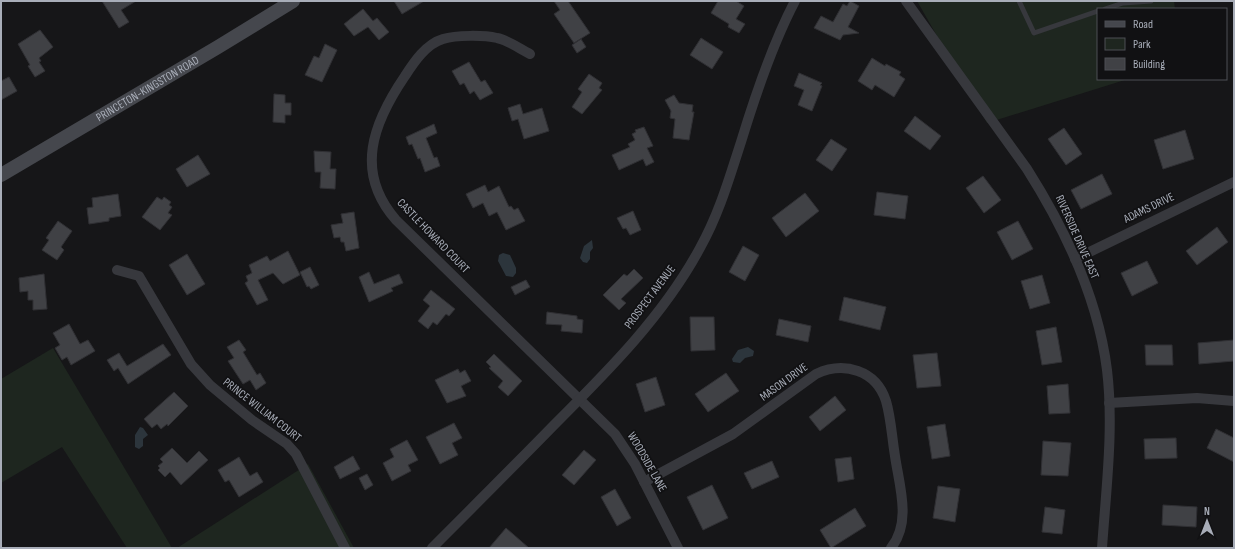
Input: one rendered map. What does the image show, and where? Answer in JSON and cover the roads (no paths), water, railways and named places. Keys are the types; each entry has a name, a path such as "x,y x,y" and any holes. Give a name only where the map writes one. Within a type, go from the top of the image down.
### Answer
{"main road":[{"name":"PRINCETON-KINGSTON ROAD","path":"1,175 218,48 293,1"}],"street":[{"name":"PROSPECT AVENUE","path":"432,548 605,374 663,305 700,249 725,194 740,142 778,39 795,1"},
{"name":"RIVERSIDE DRIVE EAST","path":"906,1 1027,168 1061,226 1075,258 1100,334 1107,369 1109,403 1102,548"},
{"name":"CASTLE HOWARD COURT","path":"530,54 498,38 463,36 442,39 424,51 402,80 380,118 373,140 371,155 372,172 382,201 396,220 579,400"},
{"name":"ADAMS DRIVE","path":"1075,258 1234,182"},
{"name":"PRINCE WILLIAM COURT","path":"117,270 140,276 191,364 210,385 252,420 287,444 296,454 345,548"},
{"name":"MASON DRIVE","path":"644,482 733,434 816,374 826,369 848,368 867,375 876,383 887,403 903,508 899,534 891,548"},
{"path":"1109,403 1197,398 1234,401"},
{"name":"WOODSIDE LANE","path":"579,400 615,434 626,447 678,548"}],"lane":[{"path":"1020,1 1034,33 1097,11"},
{"path":"1108,8 1123,3 1150,1"}]}
